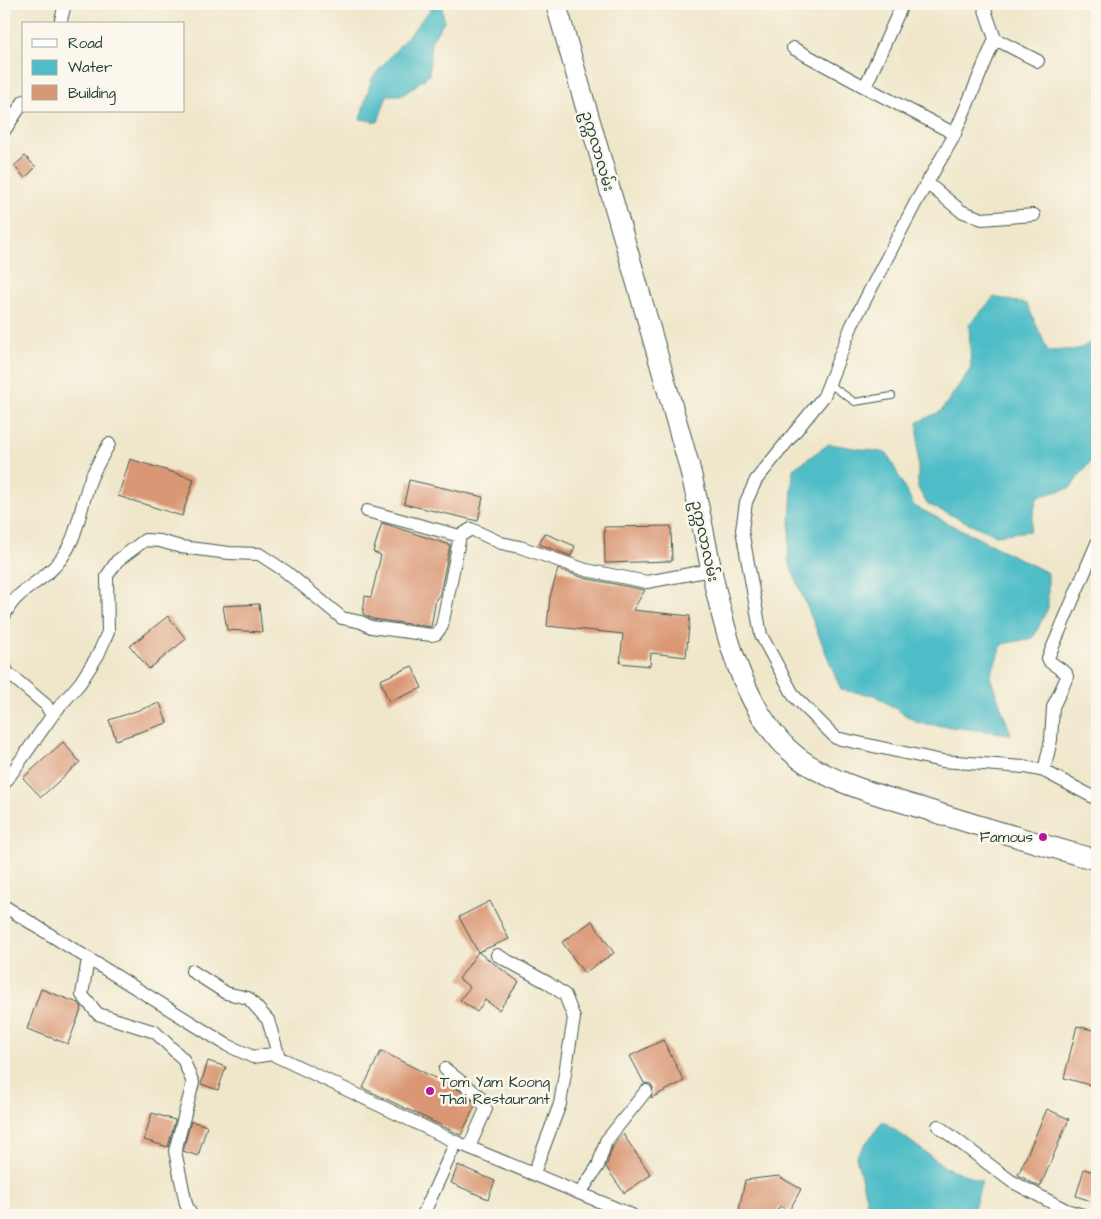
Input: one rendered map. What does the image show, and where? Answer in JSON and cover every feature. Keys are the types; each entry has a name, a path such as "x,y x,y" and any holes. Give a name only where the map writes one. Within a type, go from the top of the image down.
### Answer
{"main road":[{"name":"ဥက္ကလာလမ်း","path":"556,4 689,465 711,570 733,655 760,711 788,750 817,770 872,793 1097,860"}],"street":[{"path":"61,22 66,4"},
{"path":"983,4 996,39 1038,62"},
{"path":"865,86 902,5"},
{"path":"996,39 955,134 852,325 824,396 756,480 746,502 742,530 761,635 794,696 836,738 942,761 1025,767 1044,771 1097,799"},
{"path":"793,48 955,134"},
{"path":"4,131 22,104"},
{"path":"927,183 961,212 982,219 1034,215"},
{"path":"4,617 7,607 22,592 56,566 69,546 78,526 91,479 109,444"},
{"path":"367,510 460,536 472,529 501,543 520,547 586,570 647,582 711,570"},
{"path":"4,784 52,716 80,683 103,644 108,632 106,589 108,576 116,561 145,540 229,554 259,554 285,571 342,618 361,622 371,627 431,635 436,634 444,620 460,536"},
{"path":"1044,771 1051,740 1053,707 1067,677 1066,673 1050,662 1048,658 1097,543"},
{"path":"4,666 8,672 46,705 52,716"},
{"path":"4,906 227,1045 253,1057 272,1054 456,1142 632,1215"},
{"path":"497,954 565,995 574,1018 560,1104 534,1173"},
{"path":"88,958 82,995 98,1014 155,1032 183,1059 193,1083 175,1151 186,1204 191,1215"},
{"path":"192,971 226,994 248,998 268,1020 279,1057"},
{"path":"445,1069 479,1096 486,1109 469,1147"},
{"path":"580,1193 598,1166 606,1141 646,1091"},
{"path":"938,1126 1011,1181 1064,1213 1083,1215"},
{"path":"423,1215 456,1142"}],"lane":[{"path":"829,384 855,402 892,396"}],"water":[{"path":"442,6 444,21 431,42 429,75 403,95 387,95 378,122 360,119 372,78 432,8"},
{"path":"994,297 1027,304 1048,351 1079,349 1097,339 1097,453 1070,488 1037,497 1030,531 995,535 927,504 918,488 918,422 941,411 971,368 969,325"},
{"path":"829,444 887,453 914,506 1048,573 1048,608 1033,638 1002,644 990,677 1011,734 918,723 874,695 841,690 788,560 793,469"},
{"path":"883,1121 945,1167 982,1181 972,1215 864,1215 867,1202 856,1156"}],"building":[{"path":"25,156 36,167 25,178 14,166"},
{"path":"130,459 194,479 182,516 118,496"},
{"path":"409,480 483,497 478,521 404,504"},
{"path":"382,523 450,545 431,627 373,619 363,614 365,596 371,597 381,555 373,552"},
{"path":"671,526 672,561 605,563 604,527"},
{"path":"544,533 575,546 571,556 539,544"},
{"path":"558,569 584,578 645,590 633,610 690,616 686,657 651,653 650,666 620,663 623,634 547,626 550,597"},
{"path":"259,604 262,632 227,630 223,606"},
{"path":"168,616 186,639 149,669 130,646"},
{"path":"412,666 422,688 389,702 380,680"},
{"path":"160,703 167,723 116,740 109,720"},
{"path":"63,742 80,762 41,797 23,778"},
{"path":"490,901 509,939 478,952 459,917"},
{"path":"592,921 614,953 584,973 562,942"},
{"path":"478,952 519,982 499,1010 485,1000 477,1012 460,1000 470,987 459,979"},
{"path":"41,989 78,1003 82,1007 68,1044 27,1029"},
{"path":"1077,1026 1097,1031 1097,1087 1064,1078"},
{"path":"663,1040 684,1081 651,1098 653,1088 651,1084 644,1083 630,1056"},
{"path":"381,1051 459,1090 473,1101 475,1106 461,1135 363,1088"},
{"path":"208,1061 226,1067 218,1090 201,1084"},
{"path":"1047,1109 1069,1119 1040,1187 1018,1175"},
{"path":"152,1113 175,1120 168,1147 144,1140"},
{"path":"191,1121 207,1126 198,1156 183,1151"},
{"path":"623,1134 651,1175 624,1193 606,1167 613,1146"},
{"path":"458,1165 495,1181 488,1199 451,1183"},
{"path":"1084,1169 1097,1173 1097,1203 1076,1196"},
{"path":"778,1176 801,1189 789,1211 780,1206 775,1215 738,1215 745,1180"}],"place":[{"name":"Famous","path":"1043,837"},
{"name":"Tom Yam Koong Thai Restaurant","path":"430,1091"}]}
